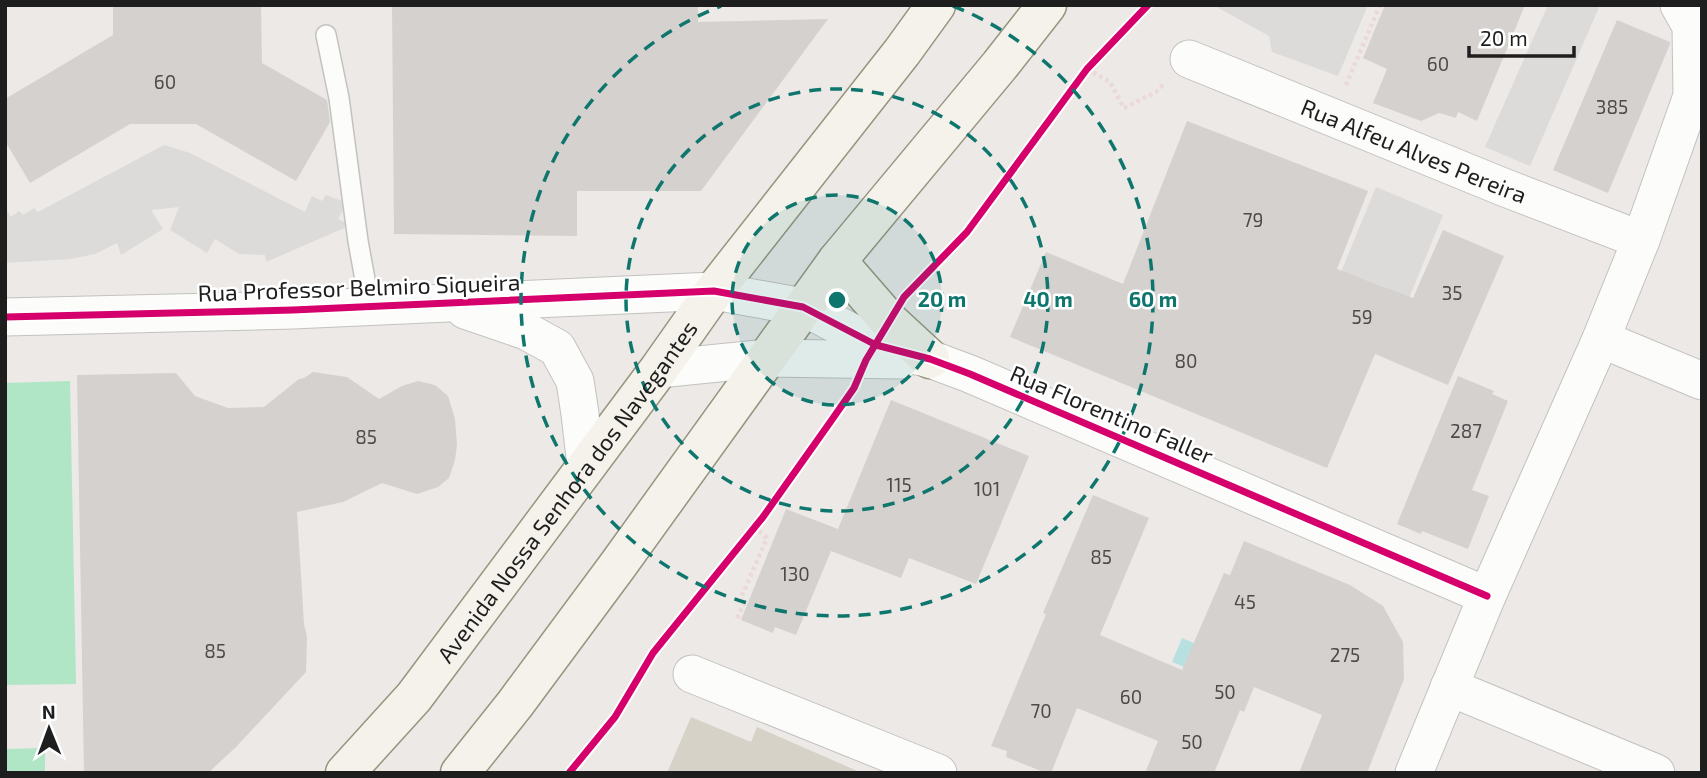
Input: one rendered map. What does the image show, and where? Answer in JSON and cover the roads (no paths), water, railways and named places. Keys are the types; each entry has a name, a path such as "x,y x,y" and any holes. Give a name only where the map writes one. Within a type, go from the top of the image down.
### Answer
{"main road":[{"path":"902,52 915,5"},
{"name":"Avenida Nossa Senhora dos Navegantes","path":"345,773 414,697 659,369 714,291 936,5"},
{"path":"460,773 515,704 836,261 1047,5"},
{"path":"836,261 890,322 930,359"}],"street":[{"path":"1414,773 1487,596 1601,340 1697,88 1690,26 1679,5"},
{"name":"Rua Alfeu Alves Pereira","path":"1189,59 1641,240"},
{"name":"Rua Professor Belmiro Siqueira","path":"5,317 293,310 714,291"},
{"name":"Rua Florentino Faller","path":"714,291 803,307 876,345 930,359 970,374 1487,596"},
{"name":"Rua Professor Belmiro Siqueira","path":"447,304 526,331 557,348 575,381 586,466"},
{"path":"1601,340 1702,381"},
{"name":"Rua Florentino Faller","path":"659,369 768,358 930,359"},
{"path":"692,674 938,773"},
{"path":"1449,687 1656,773"}],"lane":[{"path":"326,35 339,97 349,242 370,307"}],"water":[{"path":"1182,638 1253,668 1243,691 1172,662"}]}
